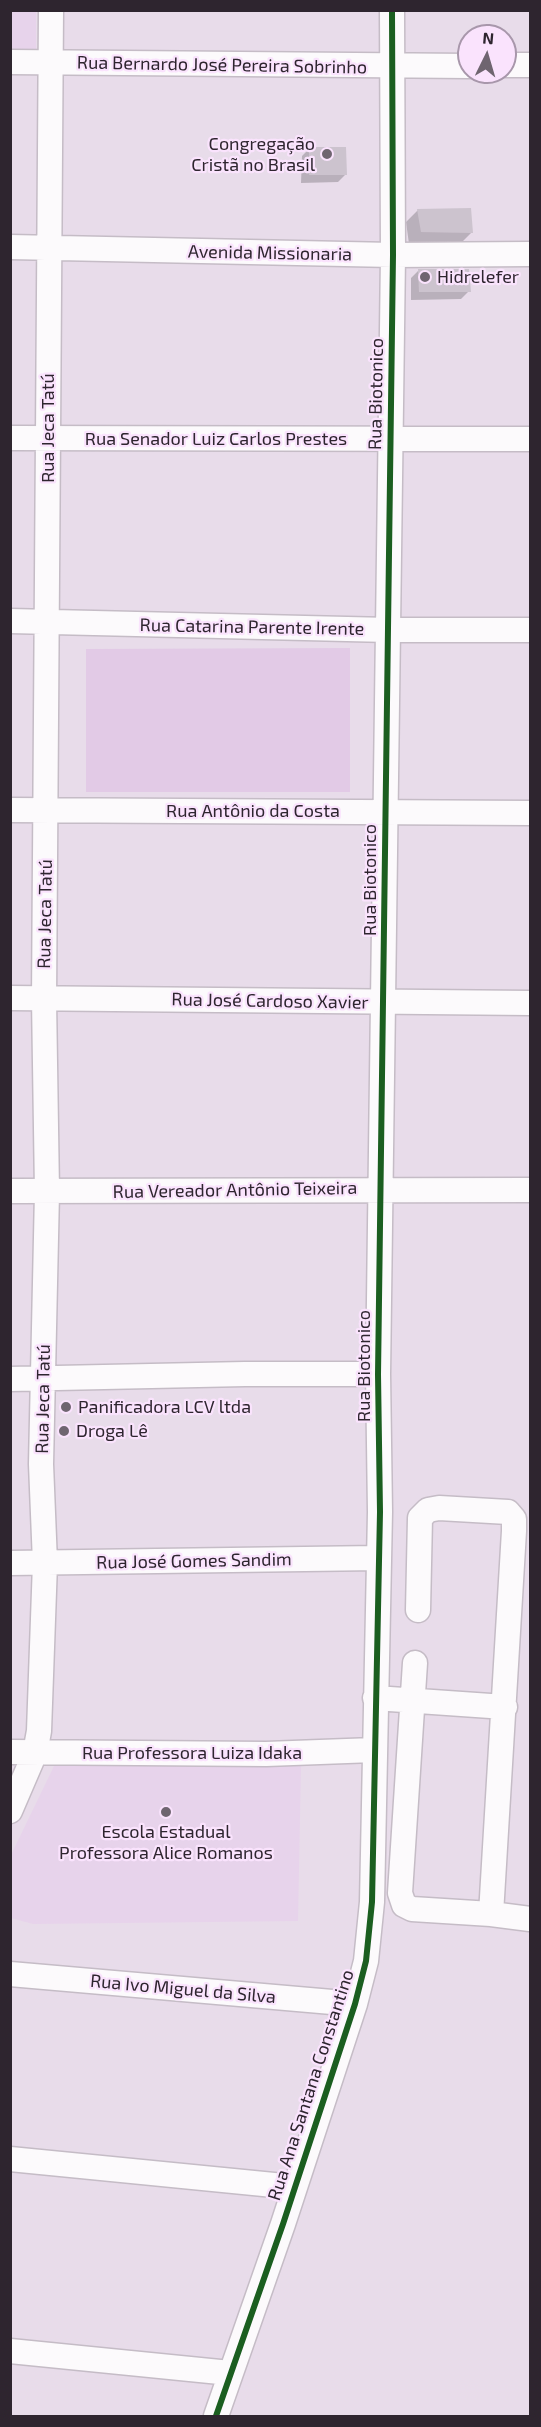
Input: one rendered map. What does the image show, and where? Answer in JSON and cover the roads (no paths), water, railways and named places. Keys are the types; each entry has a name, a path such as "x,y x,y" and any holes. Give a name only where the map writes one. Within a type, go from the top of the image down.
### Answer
{"street":[{"name":"Rua Jeca Tatú","path":"10,1811 35,1753 41,1707 45,1563 41,1464 47,1192 44,999 51,10"},
{"name":"Rua Biotonico","path":"374,1750 393,255 392,10"},
{"name":"Rua Bernardo José Pereira Sobrinho","path":"10,62 457,66"},
{"name":"Avenida Missionaria","path":"10,247 393,255 531,254"},
{"name":"Rua Senador Luiz Carlos Prestes","path":"10,438 531,439"},
{"name":"Rua Catarina Parente Irente","path":"10,621 389,630 531,630"},
{"name":"Rua Antônio da Costa","path":"10,810 531,813"},
{"name":"Rua José Cardoso Xavier","path":"10,998 531,1003"},
{"name":"Rua Vereador Antônio Teixeira","path":"10,1191 531,1190"},
{"path":"10,1379 245,1374 378,1374"},
{"path":"418,1610 420,1518 428,1510 439,1508 508,1512 514,1519 514,1531 491,1914"},
{"name":"Rua José Gomes Sandim","path":"10,1563 378,1558"},
{"path":"415,1663 400,1893 404,1905 412,1909 531,1919"},
{"path":"375,1698 505,1707"},
{"name":"Rua Professora Luiza Idaka","path":"10,1752 266,1754 374,1750"},
{"name":"Rua Ana Santana Constantino","path":"216,2416 355,2004 366,1961 372,1902 374,1750"},
{"name":"Rua Ivo Miguel da Silva","path":"10,1974 355,2004"},
{"path":"10,2159 294,2187"},
{"path":"10,2351 230,2373"}],"place":[{"name":"Congregação Cristã no Brasil","path":"327,154"},
{"name":"Hidrelefer","path":"425,277"},
{"name":"Panificadora LCV ltda","path":"66,1407"},
{"name":"Droga Lê","path":"64,1431"},
{"name":"Escola Estadual Professora Alice Romanos","path":"166,1812"}]}
